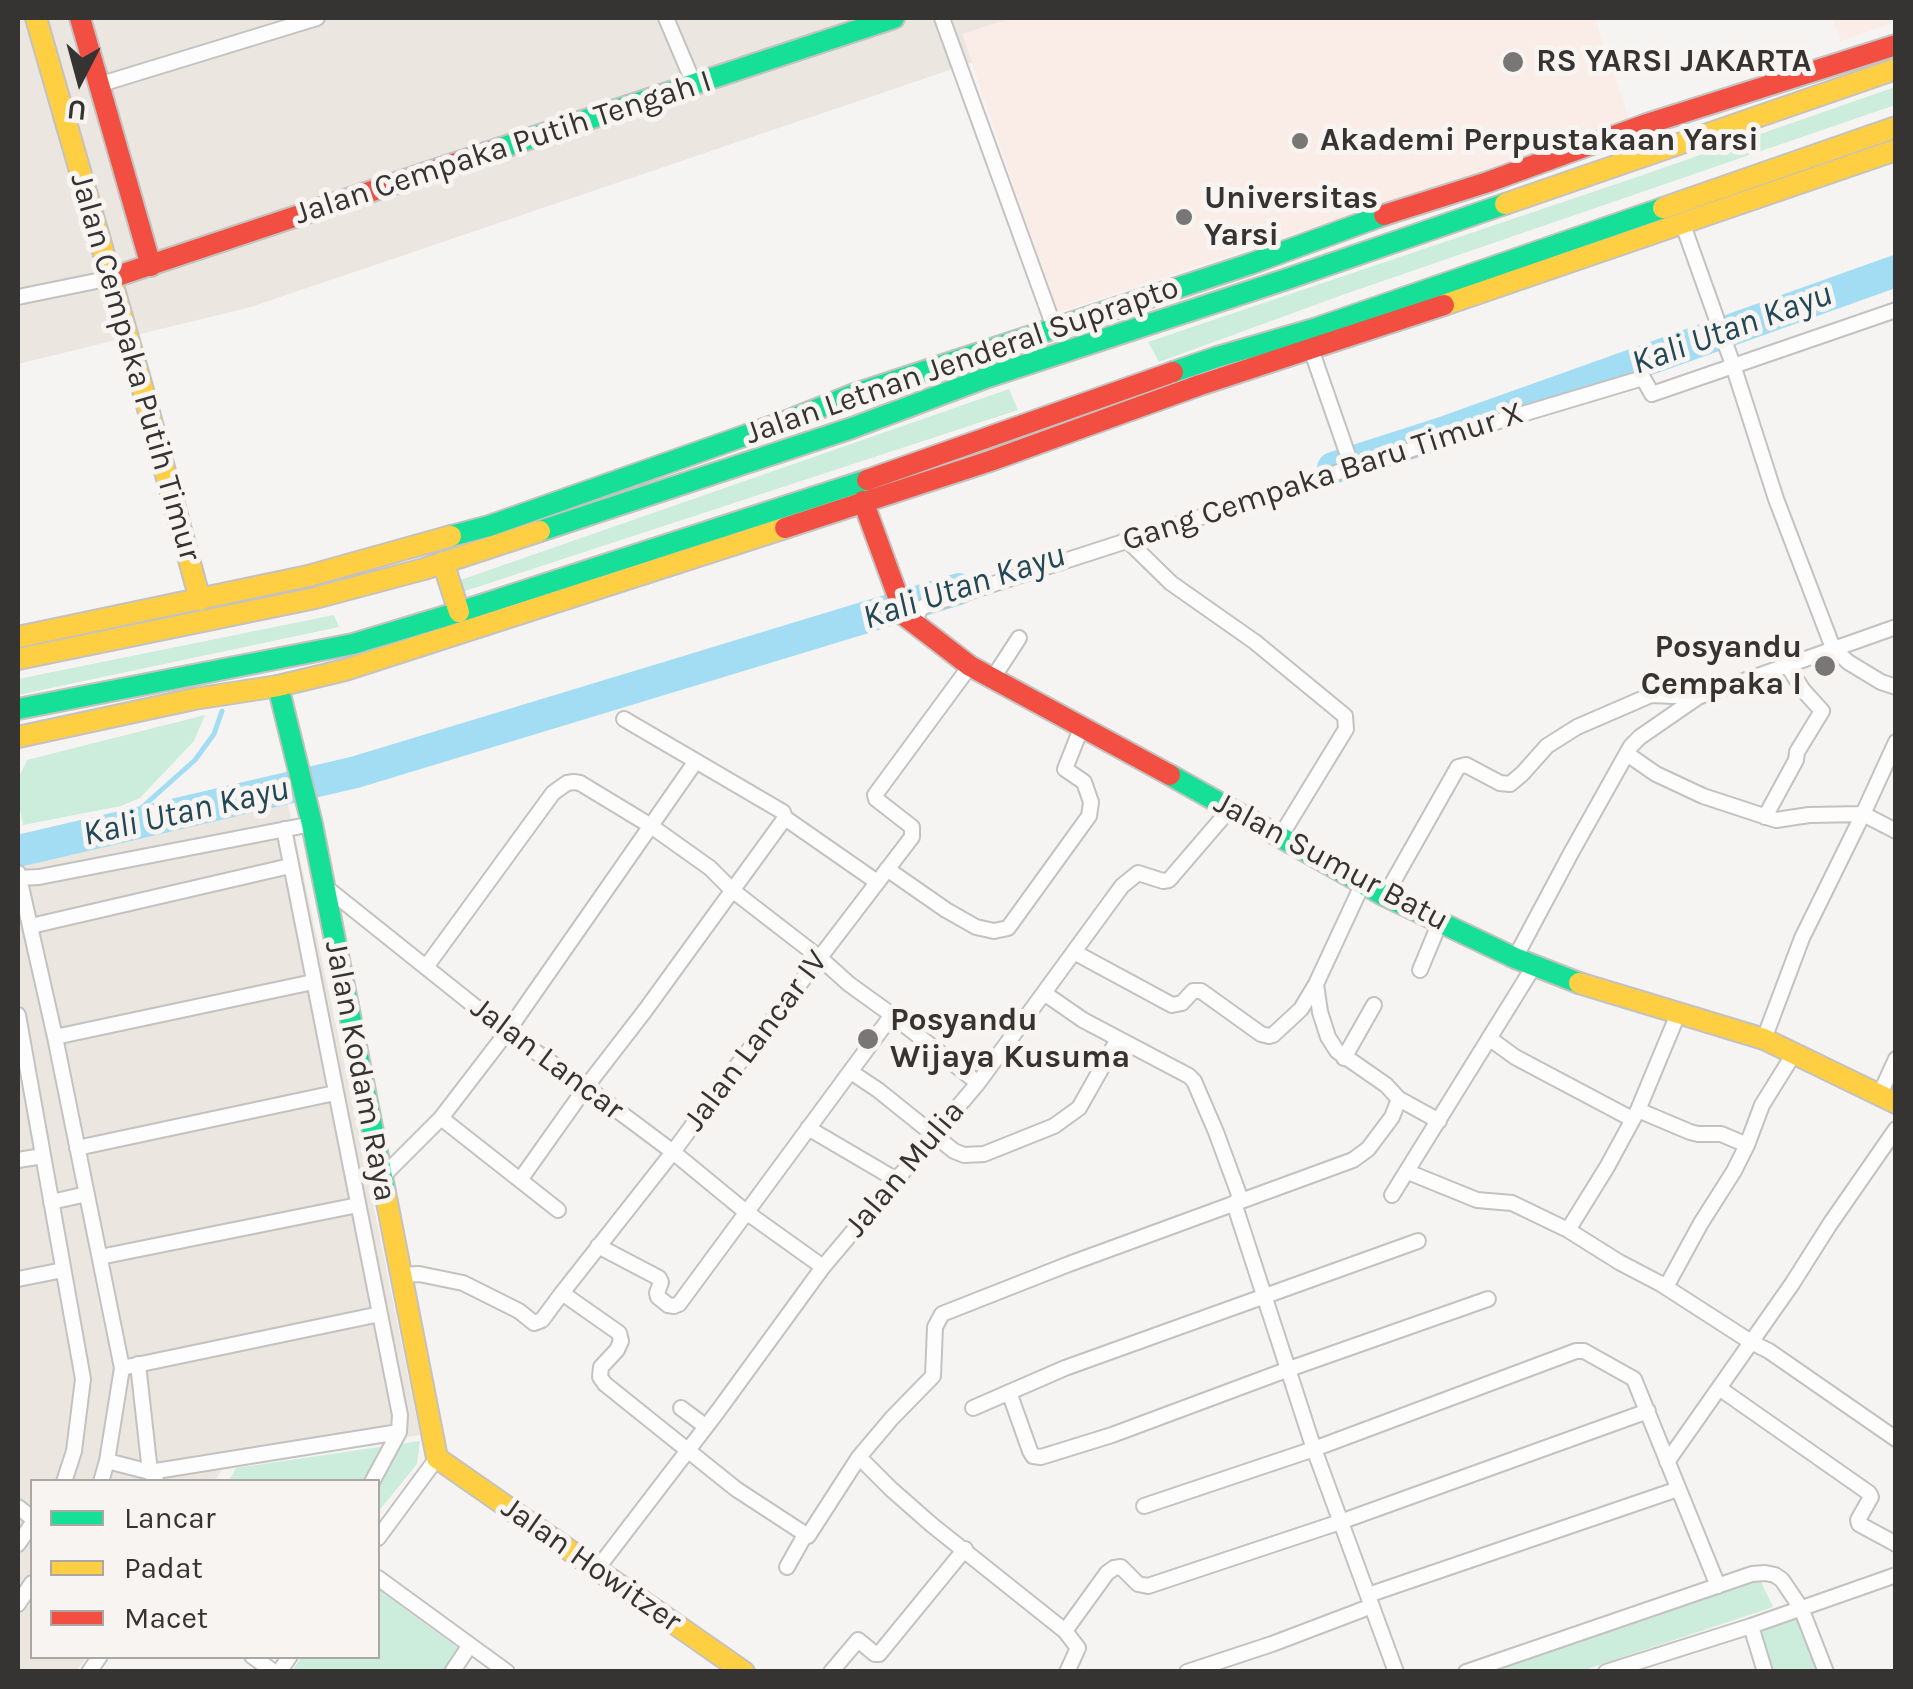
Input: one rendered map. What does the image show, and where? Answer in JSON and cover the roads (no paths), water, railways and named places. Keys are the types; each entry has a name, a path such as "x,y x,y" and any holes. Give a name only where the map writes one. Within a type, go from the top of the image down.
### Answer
{"main road":[{"name":"Jalan Cempaka Putih Timur","path":"36,18 130,272 200,600"},
{"path":"80,18 98,85 130,272"},
{"name":"Jalan Cempaka Putih Tengah I","path":"130,272 894,18"},
{"name":"Jalan Letnan Jenderal Suprapto","path":"18,637 351,566 472,532 852,395 1250,264 1647,124 1896,45"},
{"name":"Jalan Letnan Jenderal Suprapto","path":"18,660 315,598 443,562 852,428 988,377 1896,69"},
{"path":"18,709 353,644 459,612 846,487 1896,127"},
{"path":"18,737 194,699 278,686 358,666 990,462 1200,385 1896,150"},
{"path":"1250,264 1287,278"},
{"path":"1200,385 1217,357"},
{"path":"768,456 792,419"},
{"path":"863,501 890,578 910,620"},
{"path":"728,524 766,535"},
{"path":"443,562 459,612"},
{"name":"Jalan Sumur Batu","path":"910,620 970,666 1384,896 1590,988 1764,1038 1888,1099"},
{"path":"194,699 207,672"},
{"name":"Jalan Kodam Raya","path":"278,686 312,824 437,1458"},
{"name":"Jalan Howitzer","path":"437,1458 744,1672"}],"street":[{"path":"98,85 317,18"},
{"path":"666,18 694,84"},
{"path":"942,18 1054,327"},
{"path":"1682,222 1776,499 1833,648 1848,662 1896,687"},
{"path":"18,297 130,272"},
{"path":"1733,365 1896,310"},
{"path":"1311,349 1351,466"},
{"name":"Gang Cempaka Baru Timur X","path":"910,620 924,606 1326,478 1351,466 1382,460 1458,432 1643,378 1652,394 1733,365"},
{"path":"1126,539 1171,582 1255,642 1345,716 1346,729 1280,836"},
{"path":"1392,1195 1489,1038 1627,754 1640,737 1698,697 1896,627"},
{"path":"993,678 1018,638"},
{"path":"1765,817 1822,711 1786,665"},
{"name":"Jalan Lancar IV","path":"400,1275 419,1274 463,1283 519,1311 534,1323 542,1320 912,838 914,829 875,796 970,666"},
{"path":"1384,896 1458,767 1466,765 1500,784 1510,784 1547,746 1577,728 1651,695 1698,697"},
{"path":"624,719 782,812 785,818 877,882"},
{"path":"887,869 976,927 994,931 1008,928 1089,816 1091,802 1084,782 1066,769 1082,726"},
{"path":"1764,1038 1802,938 1896,742"},
{"path":"1627,754 1673,783 1765,817 1776,820 1863,814 1896,831"},
{"path":"381,1178 441,1118 508,1032 696,761"},
{"path":"426,966 553,793 566,783 580,783 710,868 849,984 978,1083"},
{"name":"Jalan Mulia","path":"597,1569 823,1267 978,1083 1129,879 1138,873 1169,880 1230,808"},
{"path":"520,1180 785,818"},
{"path":"101,1479 122,1368 55,1037 19,882 312,824"},
{"path":"284,829 400,1415 399,1432 374,1479"},
{"path":"31,926 290,866"},
{"path":"1074,952 1172,1005 1182,1003 1193,991 1202,991 1268,1036 1300,1008 1316,984 1363,883"},
{"name":"Jalan Lancar","path":"322,884 508,1032 823,1267"},
{"path":"1420,970 1440,922"},
{"path":"55,1037 313,982"},
{"path":"1316,984 1328,1037 1344,1058 1386,1085 1398,1099 1439,1120"},
{"path":"1044,993 1083,1020 1185,1072 1194,1082 1216,1132 1314,1449 1396,1672"},
{"path":"1344,1058 1374,1005"},
{"path":"1568,1230 1635,1115 1678,1014"},
{"path":"18,1015 20,1048 83,1379 74,1451 65,1479"},
{"path":"598,1246 659,1278 658,1297 674,1306 679,1304 892,1015"},
{"path":"1489,1038 1515,1057 1635,1115 1698,1134 1721,1134 1747,1145"},
{"path":"851,1072 954,1151 984,1154 1054,1126 1079,1108 1118,1039"},
{"path":"1666,1287 1747,1145 1762,1104 1794,1052"},
{"path":"1888,1099 1896,1059"},
{"path":"78,1148 336,1093"},
{"path":"787,1567 860,1457 933,1376 936,1327 942,1314 1353,1160 1368,1149 1392,1118 1398,1099"},
{"path":"441,1118 558,1210"},
{"path":"808,1128 896,1179"},
{"path":"1667,1462 1896,1129"},
{"path":"18,1160 43,1156"},
{"path":"1408,1172 1477,1200 1512,1203 1568,1230 1769,1352 1896,1438"},
{"path":"51,1202 87,1194"},
{"path":"100,1257 358,1205"},
{"path":"973,1408 1064,1368 1418,1240"},
{"path":"18,1279 64,1270"},
{"path":"562,1292 619,1333 617,1350 601,1367 600,1377 605,1384 736,1489 806,1536"},
{"path":"1010,1392 1030,1451 1041,1457 1488,1299"},
{"path":"122,1368 380,1314"},
{"path":"1144,1506 1314,1449 1576,1351 1590,1353 1631,1376 1718,1586"},
{"path":"138,1364 154,1477"},
{"path":"1719,1388 1869,1493 1870,1500 1859,1524 1896,1544"},
{"path":"681,1408 705,1426"},
{"path":"1065,1631 1114,1568 1121,1567 1142,1586 1155,1584 1648,1411"},
{"path":"107,1461 154,1477 399,1432"},
{"path":"860,1457 932,1525 1065,1631 1078,1648 1067,1672"},
{"path":"380,1535 437,1458"},
{"path":"1187,1672 1272,1644 1370,1601 1678,1490"},
{"path":"831,1672 858,1640 879,1654 965,1549"},
{"path":"1466,1672 1752,1574 1775,1575 1782,1580 1801,1608 1826,1672"},
{"path":"1615,1670 1896,1575"},
{"path":"380,1579 507,1672"},
{"path":"1751,1626 1765,1672"},
{"path":"452,1672 470,1645"}],"waterway":[{"name":"Kali Utan Kayu","path":"1333,468 1896,271"},
{"name":"Kali Utan Kayu","path":"18,851 356,772 959,589"},
{"path":"120,827 195,760 214,734 222,711"}],"place":[{"name":"RS YARSI JAKARTA","path":"1513,62"},
{"name":"Akademi Perpustakaan Yarsi","path":"1300,141"},
{"name":"Universitas Yarsi","path":"1184,217"},
{"name":"Posyandu Cempaka I","path":"1825,666"},
{"name":"Posyandu Wijaya Kusuma","path":"868,1039"}]}
